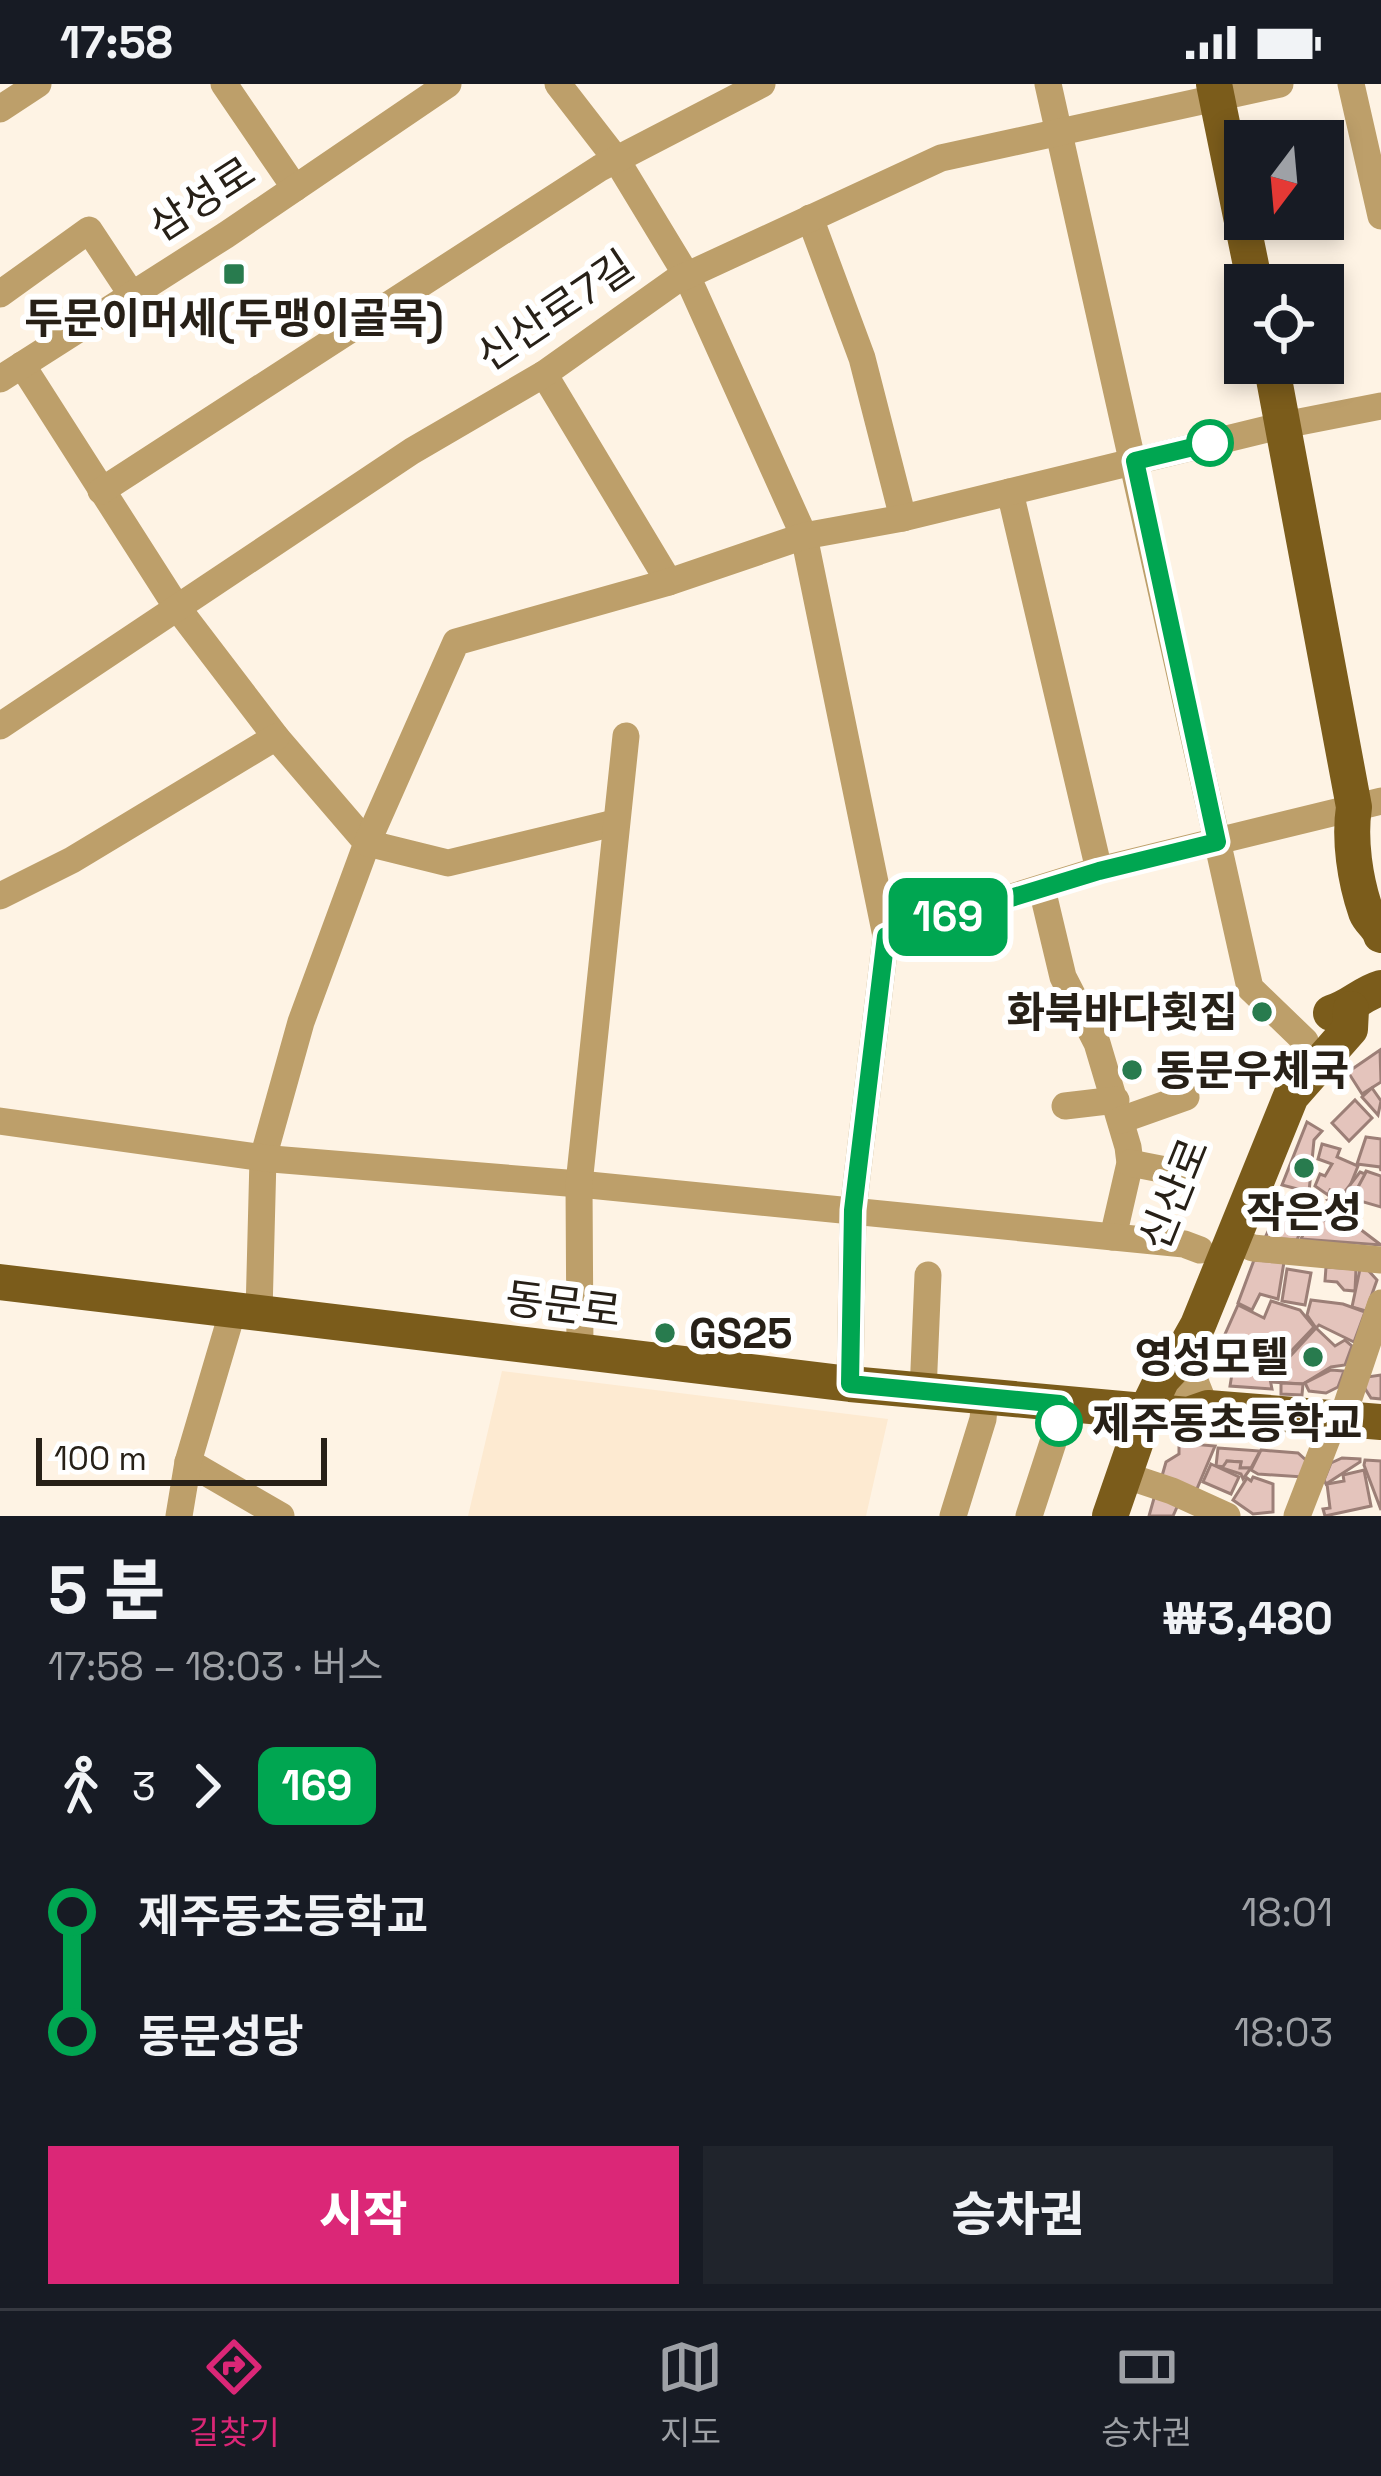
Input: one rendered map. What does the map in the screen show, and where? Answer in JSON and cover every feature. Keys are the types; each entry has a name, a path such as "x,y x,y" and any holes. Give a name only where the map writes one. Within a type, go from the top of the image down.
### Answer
{"main road":[{"path":"1215,91 1251,264"},
{"path":"1275,384 1367,804 1381,890"},
{"path":"1367,804 1350,833 1368,918 1380,929"},
{"name":"신산로","path":"1154,1396 1198,1325 1216,1245 1262,1100 1333,1012 1366,998"},
{"name":"신산로","path":"1154,1396 1157,1361 1291,1096 1350,1029 1366,998"},
{"name":"동문로","path":"1,1284 923,1392 1060,1404 1154,1396 1193,1407 1335,1427 1381,1440"},
{"path":"1198,1325 1202,1381 1218,1400 1236,1411"},
{"path":"1110,1516 1154,1396"},
{"name":"동문로","path":"1193,1407 1206,1425 1335,1427 1381,1422"}],"street":[{"path":"224,84 295,188"},
{"name":"삼성로","path":"7,371 132,295 448,84"},
{"path":"558,84 616,159 687,276 804,536 886,936 853,1210 850,1384"},
{"path":"101,491 616,159 762,84"},
{"path":"1048,84 1250,988 1305,1041"},
{"name":"신산로7길","path":"0,725 412,451 544,374 687,276 940,158 1215,91 1280,84"},
{"path":"1351,84 1381,216"},
{"path":"810,218 862,358 903,518"},
{"path":"0,294 88,230 132,295"},
{"path":"7,371 101,491 176,606 276,737 367,843 448,863 614,823"},
{"path":"544,374 669,581"},
{"path":"179,1516 188,1462 246,1311 262,1158 301,1022 367,843 456,642 520,627 804,536 903,518 1284,425 1381,406"},
{"path":"1010,492 1099,871"},
{"path":"580,1352 579,1184 626,736"},
{"path":"0,896 72,860 276,737"},
{"path":"886,936 1099,871 1367,804"},
{"path":"1042,889 1064,977 1093,1032 1130,1163 1113,1237"},
{"path":"1065,1106 1118,1110 1186,1097"},
{"path":"0,1121 262,1158 1381,1260"},
{"path":"1130,1163 1181,1173"},
{"path":"923,1392 928,1275"},
{"path":"1297,1516 1381,1303"},
{"path":"953,1516 983,1419 985,1397"},
{"path":"1029,1516 1058,1427 1060,1404"},
{"path":"188,1462 281,1516"},
{"path":"1124,1475 1227,1516"}],"shaded area":[{"path":"502,1371 888,1419 866,1516 468,1516"}],"building":[{"path":"1380,1050 1381,1082 1362,1094 1348,1072"},
{"path":"1372,1088 1381,1101 1378,1115 1362,1097"},
{"path":"1355,1100 1372,1118 1349,1141 1332,1123"},
{"path":"1307,1122 1322,1131 1314,1140 1309,1192 1282,1185"},
{"path":"1366,1137 1381,1139 1381,1171 1357,1164"},
{"path":"1322,1144 1340,1149 1337,1157 1358,1166 1348,1191 1330,1190 1328,1195 1315,1186 1332,1164 1318,1159"},
{"path":"1366,1171 1381,1176 1381,1207 1353,1195"},
{"path":"1360,1172 1365,1174 1349,1204 1355,1209 1350,1215 1328,1200 1343,1194"},
{"path":"1284,1197 1318,1206 1307,1214 1297,1240 1265,1238"},
{"path":"1313,1214 1352,1223 1381,1245 1301,1239"},
{"path":"1254,1260 1284,1262 1278,1299 1260,1294 1252,1310 1238,1303"},
{"path":"1326,1267 1356,1269 1355,1291 1325,1281"},
{"path":"1287,1269 1311,1273 1305,1305 1282,1301"},
{"path":"1360,1269 1367,1269 1377,1280 1366,1311 1352,1307"},
{"path":"1311,1300 1365,1312 1354,1342 1319,1325 1316,1328 1307,1315"},
{"path":"1271,1301 1300,1310 1314,1327 1276,1367 1248,1354 1245,1361 1231,1355 1234,1349 1222,1341 1238,1305 1264,1318"},
{"path":"1316,1328 1335,1346 1345,1340 1352,1346 1345,1365 1331,1367 1303,1384 1272,1382 1272,1376"},
{"path":"1234,1361 1267,1364 1272,1389 1230,1386"},
{"path":"1331,1370 1344,1371 1338,1387 1326,1393 1309,1391 1305,1383"},
{"path":"1381,1375 1381,1399 1371,1398 1364,1387 1367,1377"},
{"path":"1281,1383 1303,1384 1302,1395 1281,1394"},
{"path":"1179,1443 1215,1446 1196,1491 1162,1476 1166,1462 1179,1454"},
{"path":"1218,1448 1260,1451 1251,1468 1227,1461 1226,1467 1216,1466"},
{"path":"1261,1450 1298,1453 1308,1462 1303,1477 1251,1470"},
{"path":"1342,1458 1360,1462 1326,1484 1331,1463"},
{"path":"1365,1460 1381,1461 1381,1510 1364,1465"},
{"path":"1227,1461 1251,1468 1243,1479 1222,1468"},
{"path":"1211,1464 1239,1477 1231,1494 1203,1482"},
{"path":"1364,1470 1371,1506 1325,1516 1323,1509 1330,1508 1327,1484"},
{"path":"1253,1477 1273,1484 1273,1512 1253,1514 1233,1500 1247,1478 1251,1481"},
{"path":"1156,1491 1181,1498 1173,1516 1149,1516"}],"bus line":[{"name":"169","path":"1059,1423 1060,1404 850,1384 853,1210 886,936 1099,871 1217,842 1135,461 1210,443"}],"place":[{"name":"두문이머세(두맹이골목)","path":"234,274"},
{"name":"화북바다횟집","path":"1262,1012"},
{"name":"동문우체국","path":"1132,1070"},
{"name":"작은성","path":"1304,1168"},
{"name":"GS25","path":"665,1333"},
{"name":"영성모텔","path":"1313,1357"},
{"name":"제주동초등학교","path":"1059,1423"}]}
